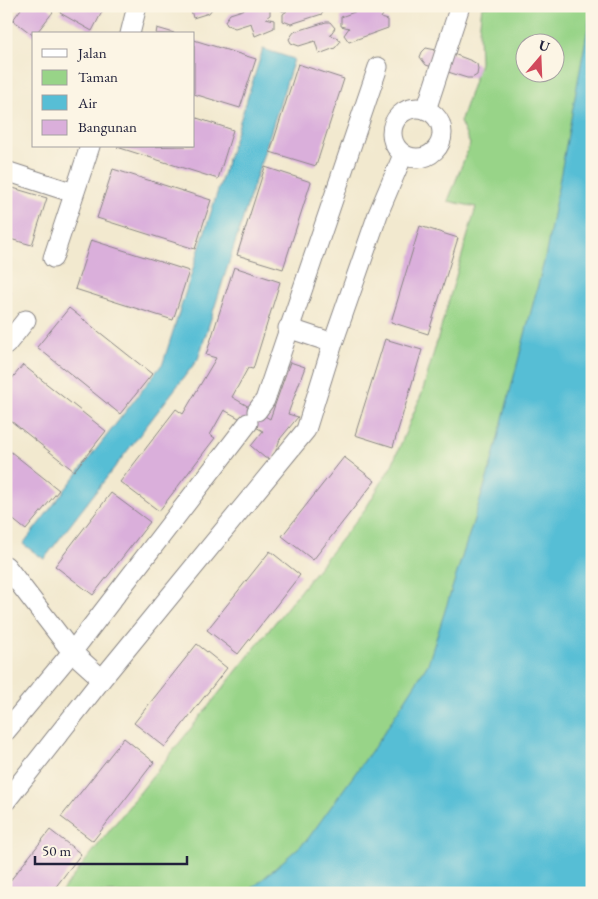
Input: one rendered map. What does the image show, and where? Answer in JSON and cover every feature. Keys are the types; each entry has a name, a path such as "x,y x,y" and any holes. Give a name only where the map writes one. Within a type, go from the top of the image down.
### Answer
{"street":[{"path":"130,32 137,6"},
{"path":"426,110 460,6"},
{"path":"6,731 72,652 265,400 378,67"},
{"path":"414,108 426,110 439,121 442,138 434,152 419,159 402,155 394,146 391,134 394,122 402,112 414,108"},
{"path":"53,258 89,148"},
{"path":"6,801 102,679 303,434 378,214 402,155"},
{"path":"6,171 74,193"},
{"path":"6,345 26,320"},
{"path":"288,328 333,343"},
{"path":"6,566 72,652 102,679"}],"green space":[{"path":"482,6 592,6 592,893 60,893 366,508 392,465 422,393 476,207 448,201 470,144 460,122 480,63 479,31"}],"water":[{"path":"592,6 592,893 247,893 307,840 380,739 428,664 489,472 545,258"},
{"path":"263,49 294,59 198,359 44,559 23,544 163,363"}],"building":[{"path":"23,6 47,6 53,12 37,32 32,32 32,34 13,20"},
{"path":"64,6 96,6 103,10 92,31 60,13"},
{"path":"190,6 214,6 209,13 193,18"},
{"path":"255,6 270,6 270,15 266,18 274,20 274,28 255,36 251,23 235,28 227,25 225,21 230,14"},
{"path":"278,6 328,6 322,14 291,24 283,21 283,14 287,11 282,11"},
{"path":"370,6 384,7 385,11 381,18 388,20 388,28 349,42 344,35 349,28 341,26 341,17"},
{"path":"330,22 335,28 330,35 338,38 340,42 335,48 319,54 315,41 299,46 291,43 289,39 294,32"},
{"path":"157,28 171,32 156,32"},
{"path":"195,40 256,59 240,108 195,94"},
{"path":"426,48 451,53 472,61 477,64 477,75 467,78 426,65 420,57"},
{"path":"298,64 344,79 316,166 270,152"},
{"path":"195,117 233,130 218,179 120,148 195,148"},
{"path":"265,167 311,182 283,269 237,255"},
{"path":"113,169 211,200 195,249 97,218"},
{"path":"6,186 47,198 32,245 6,238"},
{"path":"420,226 458,238 428,334 391,322"},
{"path":"91,240 189,271 173,320 75,289"},
{"path":"234,267 280,282 253,369 248,368 232,397 270,419 290,362 305,367 288,414 298,417 280,439 273,459 265,458 251,446 263,431 224,410 210,435 215,438 159,511 120,482 176,409 183,414 216,358 206,355"},
{"path":"6,288 11,292 6,298"},
{"path":"69,308 152,374 120,414 37,347"},
{"path":"385,339 422,350 393,447 355,435"},
{"path":"23,365 106,431 74,471 6,417 6,386"},
{"path":"6,448 59,490 26,530 6,514"},
{"path":"344,457 375,481 313,560 282,536"},
{"path":"111,493 150,522 93,595 55,566"},
{"path":"270,551 300,575 238,654 207,630"},
{"path":"197,644 227,668 165,747 134,723"},
{"path":"124,738 154,762 93,841 61,817"},
{"path":"50,830 81,854 51,893 6,893 6,886"}]}
